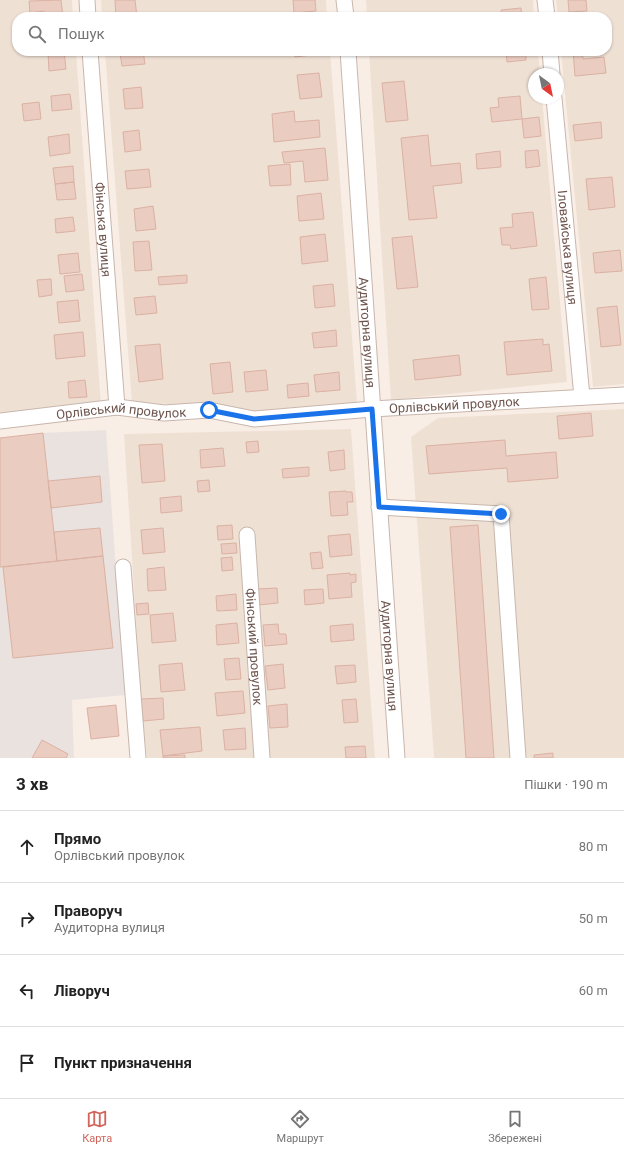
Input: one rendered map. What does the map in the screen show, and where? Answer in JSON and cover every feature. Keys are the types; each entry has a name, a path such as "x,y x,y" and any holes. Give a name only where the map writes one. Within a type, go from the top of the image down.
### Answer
{"street":[{"path":"87,0 88,12"},
{"path":"344,0 345,12"},
{"path":"545,0 546,12"},
{"name":"Фінська вулиця","path":"90,56 117,407"},
{"name":"Аудиторна вулиця","path":"348,56 397,758"},
{"path":"550,56 551,68"},
{"name":"Іловайська вулиця","path":"555,104 582,397"},
{"name":"Орлівський провулок","path":"0,421 117,407 164,414 209,410 254,419 372,409 624,395"},
{"path":"379,507 501,514 518,758"},
{"name":"Фінський провулок","path":"247,535 262,758"},
{"path":"124,567 138,758"}],"shaded area":[{"path":"0,0 72,0 73,12 12,12 12,56 76,56 101,406 0,415"},
{"path":"101,0 326,0 327,12 102,12"},
{"path":"366,0 533,0 534,12 367,12"},
{"path":"556,0 624,0 624,384 593,387 564,82 564,68 563,68 561,56 612,56 612,12 557,12"},
{"path":"105,56 330,56 357,403 252,416 204,405 132,403"},
{"path":"369,56 538,56 539,68 528,68 528,104 543,104 567,382 391,400"},
{"path":"624,409 624,758 434,758 411,437 438,418"},
{"path":"351,429 375,758 147,758 141,699 124,434"},
{"path":"106,430 125,695 72,700 74,758 0,758 0,438 43,433"}],"building":[{"path":"61,0 62,12 30,12 29,1"},
{"path":"115,0 135,0 136,12 116,12"},
{"path":"293,0 315,0 316,11 294,12"},
{"path":"568,0 586,0 587,11 569,12"},
{"path":"521,8 521,12 501,12 501,10"},
{"path":"48,56 65,56 66,69 49,71"},
{"path":"120,56 144,56 145,64 122,66"},
{"path":"506,56 526,56 526,60 507,62"},
{"path":"573,56 583,56 583,59 604,57 606,73 575,76"},
{"path":"319,73 322,97 300,99 297,75"},
{"path":"404,81 408,120 386,122 382,83"},
{"path":"141,87 143,108 125,109 123,89"},
{"path":"70,94 72,109 52,111 51,96"},
{"path":"520,96 522,119 492,122 490,108 499,107 498,98"},
{"path":"39,102 41,119 24,121 22,104"},
{"path":"294,111 295,122 319,120 320,137 274,142 272,114"},
{"path":"539,117 541,136 524,138 522,119"},
{"path":"601,122 602,138 575,141 573,125"},
{"path":"139,130 141,150 125,152 123,132"},
{"path":"69,134 70,153 50,156 48,137"},
{"path":"428,135 431,166 460,163 462,183 433,186 437,218 409,220 401,138"},
{"path":"325,148 328,180 305,182 303,161 284,163 282,152"},
{"path":"538,150 540,166 526,168 525,151"},
{"path":"500,151 501,167 477,169 476,154"},
{"path":"290,164 291,185 270,186 268,166"},
{"path":"73,166 74,182 55,184 53,168"},
{"path":"149,169 151,187 127,189 125,171"},
{"path":"612,177 615,207 589,210 586,179"},
{"path":"74,182 76,199 57,200 55,184"},
{"path":"321,193 324,219 299,221 297,196"},
{"path":"153,206 156,229 136,231 134,209"},
{"path":"533,212 537,246 511,249 510,245 502,245 500,228 513,227 512,214"},
{"path":"73,217 75,231 56,233 55,219"},
{"path":"325,234 328,261 302,264 300,237"},
{"path":"412,236 418,287 397,289 392,238"},
{"path":"149,241 152,270 135,271 133,242"},
{"path":"620,250 622,271 595,273 593,253"},
{"path":"78,253 80,272 60,274 58,255"},
{"path":"82,274 84,290 66,292 64,276"},
{"path":"187,275 187,283 159,285 158,277"},
{"path":"546,277 549,309 532,310 529,279"},
{"path":"51,279 52,295 39,297 37,280"},
{"path":"333,284 335,306 315,308 313,286"},
{"path":"155,296 157,313 136,315 134,298"},
{"path":"78,300 80,321 59,323 57,302"},
{"path":"617,306 621,345 601,347 597,308"},
{"path":"336,330 337,346 314,348 312,333"},
{"path":"83,332 85,356 56,359 54,335"},
{"path":"543,339 543,345 549,344 552,371 507,375 504,342"},
{"path":"160,344 163,379 139,382 135,346"},
{"path":"459,355 461,375 415,380 413,360"},
{"path":"230,362 233,392 213,394 210,364"},
{"path":"266,370 268,390 246,392 244,372"},
{"path":"339,372 340,390 316,392 314,375"},
{"path":"85,380 87,397 69,398 68,382"},
{"path":"308,383 309,396 288,398 287,385"},
{"path":"591,413 593,436 559,439 557,416"},
{"path":"43,433 57,561 0,567 0,438"},
{"path":"505,440 506,456 556,452 558,478 508,482 507,468 429,474 426,446"},
{"path":"258,441 259,452 247,453 246,442"},
{"path":"162,444 165,481 142,483 139,445"},
{"path":"223,448 225,466 201,468 200,450"},
{"path":"344,450 345,469 330,471 328,452"},
{"path":"309,467 309,476 283,478 282,469"},
{"path":"100,476 102,502 51,508 48,481"},
{"path":"209,480 210,491 198,492 197,481"},
{"path":"329,492 352,492 353,502 347,502 348,515 331,516"},
{"path":"181,496 182,511 161,513 160,498"},
{"path":"232,525 233,539 218,540 217,526"},
{"path":"478,525 494,758 466,758 450,527"},
{"path":"100,528 103,556 57,561 54,532"},
{"path":"163,528 165,552 143,554 141,530"},
{"path":"350,534 352,555 330,557 328,536"},
{"path":"236,543 237,553 222,554 221,544"},
{"path":"321,552 323,568 312,569 310,553"},
{"path":"103,556 113,648 13,658 3,567"},
{"path":"232,557 233,570 222,571 221,558"},
{"path":"164,567 166,590 148,591 147,569"},
{"path":"350,573 350,575 356,574 356,582 351,583 352,597 329,599 327,575"},
{"path":"277,588 278,603 259,605 258,589"},
{"path":"323,589 324,603 305,605 304,590"},
{"path":"236,594 237,610 217,611 216,596"},
{"path":"148,603 149,614 137,615 136,604"},
{"path":"173,613 176,641 152,643 150,615"},
{"path":"237,623 239,643 217,645 216,625"},
{"path":"278,624 279,634 286,634 287,644 265,646 263,625"},
{"path":"353,624 354,640 331,642 330,626"},
{"path":"239,658 241,679 226,680 224,659"},
{"path":"182,663 185,690 161,692 159,665"},
{"path":"283,664 285,688 268,690 265,666"},
{"path":"355,665 356,682 337,684 335,666"},
{"path":"243,691 245,713 217,716 215,693"},
{"path":"163,698 164,719 143,721 141,699"},
{"path":"356,699 358,722 344,723 342,700"},
{"path":"287,704 288,727 270,728 268,706"},
{"path":"116,705 119,736 91,739 87,708"},
{"path":"200,727 202,751 163,756 160,730"},
{"path":"245,728 246,749 225,750 223,730"},
{"path":"42,740 68,754 66,758 32,758"},
{"path":"365,746 366,758 346,758 345,747"},
{"path":"553,753 553,758 534,758 534,755"},
{"path":"185,755 185,758 163,758 163,756"}],"route":[{"path":"209,410 254,419 372,409 379,507 501,514"}]}
